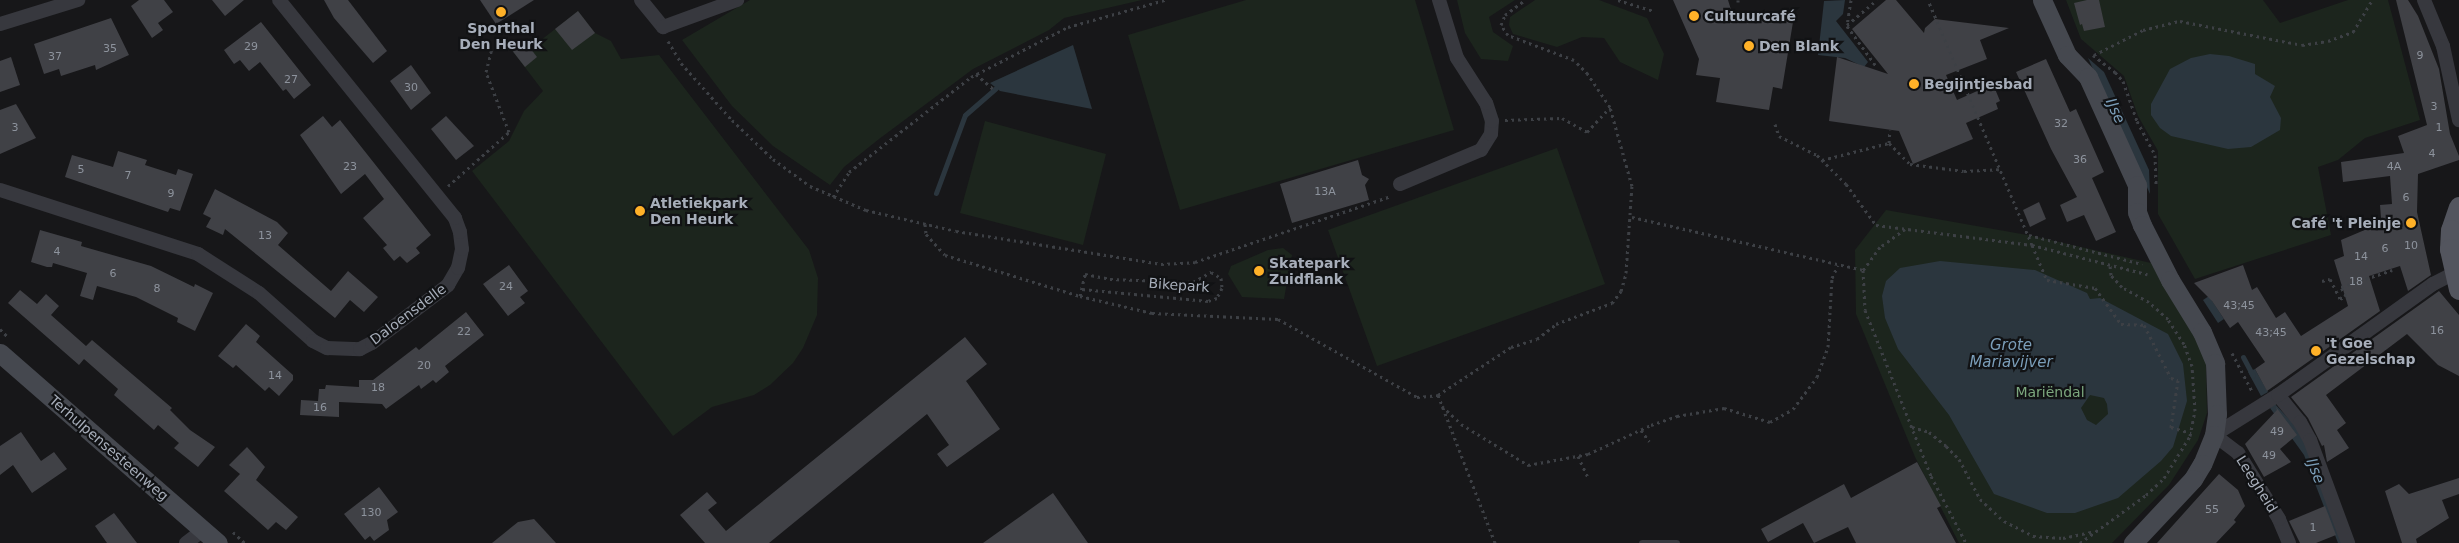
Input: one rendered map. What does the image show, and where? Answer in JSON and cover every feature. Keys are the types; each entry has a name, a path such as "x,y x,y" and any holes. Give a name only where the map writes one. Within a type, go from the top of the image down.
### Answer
{"main road":[{"path":"2042,0 2067,55 2088,77 2133,176 2138,193 2137,212 2167,274 2202,332 2215,362 2219,396 2214,435 2193,479 2133,543"},
{"path":"2456,281 2451,230 2459,208"},
{"name":"Terhulpensesteenweg","path":"0,353 218,543"}],"street":[{"path":"0,24 78,0"},
{"name":"Daloensdelle","path":"0,190 198,254 259,293 314,342 327,348 360,349 372,343 448,285 458,268 462,249 460,232 454,218 279,0"},
{"path":"641,0 663,27 737,0"},
{"path":"1400,184 1481,150 1489,138 1492,121 1486,103 1457,58 1439,0"},
{"path":"2424,0 2443,46 2459,120"},
{"path":"2214,435 2278,395 2410,300 2456,281"},
{"path":"2278,395 2300,422 2310,440 2348,543"},
{"name":"Leegheid","path":"2214,435 2238,453 2279,519 2289,543"},
{"path":"186,543 203,530"}],"lane":[{"path":"1642,543 1676,543"}],"path":[{"path":"833,197 849,172 976,74 1068,27 1165,0"},
{"path":"925,224 926,234 945,255 1080,296 1152,312 1278,320 1417,397 1438,395 1511,347 1537,339 1556,324 1612,303 1621,291 1626,273 1632,217 1632,186 1610,107 1588,74 1574,60 1508,36 1501,24 1505,15 1525,0"},
{"path":"1618,0 1654,11"},
{"path":"1851,0 1847,26 1876,66"},
{"path":"1847,26 1877,0"},
{"path":"1928,0 2047,280 2095,288 2121,324 2144,325 2171,378 2178,380 2171,427 2191,433"},
{"path":"2156,192 2155,155 2137,121 2122,81 2094,55 2143,30 2180,21 2302,45 2328,41 2353,32 2372,0"},
{"path":"663,27 681,63 732,120 794,175 833,197 866,210 925,224 1161,264 1195,262 1378,202 1394,195 1400,184"},
{"path":"448,186 509,132 486,72 492,48"},
{"path":"976,74 993,89"},
{"path":"1492,121 1562,118 1587,132 1610,107"},
{"path":"1775,124 1779,136 1822,160 1846,184 1876,225 2032,245 2110,265 2167,274"},
{"path":"1890,130 1889,143 1910,164 1964,171 1999,168"},
{"path":"1822,160 1889,143"},
{"path":"1632,217 1863,270"},
{"path":"1905,229 1880,247 1863,270 1865,310 1930,476 1966,543"},
{"path":"2029,235 2167,274"},
{"path":"1442,406 1461,424 1528,465 1578,456 1678,416 1724,408 1770,422 1793,409 1817,377 1828,347 1832,278 1838,265"},
{"path":"2080,543 2146,495 2164,478 2191,433 2195,388 2184,344 2168,319 2116,281 2111,275 2110,265"},
{"path":"2322,281 2330,279 2340,299 2346,296 2341,287 2392,270"},
{"name":"Bikepark","path":"1080,296 1085,274 1110,279 1193,282 1211,272 1221,278 1222,288 1217,298 1208,300 1082,289"},
{"path":"2230,351 2250,386 2256,409"},
{"path":"1438,395 1495,543"},
{"path":"1911,426 1929,432 1959,459 1980,499 2004,521 2033,536 2063,538 2093,532"},
{"path":"1641,430 1649,441"},
{"path":"1578,456 1588,477"}],"green space":[{"path":"750,0 1142,0 1064,18 1049,30 973,69 844,167 830,185 773,146 732,106 682,40"},
{"path":"1246,0 1415,0 1454,130 1180,210 1128,35"},
{"path":"1457,0 1515,0 1489,17 1493,32 1513,46 1508,61 1481,59 1465,33"},
{"path":"1535,0 1599,0 1647,18 1664,54 1658,80 1620,62 1604,38 1582,37 1557,47 1513,34 1509,25 1510,17"},
{"path":"2066,0 2263,0 2280,23 2348,0 2388,0 2420,120 2365,138 2338,160 2318,167 2331,235 2195,279 2158,214 2158,151 2138,116 2124,76 2081,39"},
{"name":"Atletiekpark Den Heurk","path":"578,11 595,33 611,41 621,59 659,55 809,250 818,278 817,315 803,348 793,363 770,385 754,395 712,407 673,436 472,171 509,141 524,111 543,91 511,49 524,40 531,48"},
{"path":"985,121 1106,154 1083,245 960,213"},
{"path":"1557,148 1605,284 1377,366 1328,230"},
{"name":"Mariëndal","path":"1886,210 2033,236 2151,263 2198,342 2206,363 2207,413 2198,440 2169,485 2112,543 1959,543 1915,457 1856,314 1855,250"},
{"name":"Skatepark Zuidflank","path":"1283,248 1292,255 1284,299 1242,297 1228,274 1231,266 1268,250"}],"water":[{"path":"1845,0 1843,14 1836,21 1868,62 1864,67 1845,58 1818,55 1824,1"},
{"path":"1073,45 1092,109 1000,91 990,83"},
{"path":"2210,54 2229,56 2255,64 2255,74 2275,86 2270,97 2281,118 2280,130 2251,147 2228,149 2171,136 2160,128 2151,115 2151,104 2170,69 2191,58"},
{"path":"2088,58 2104,72 2149,170 2150,194"},
{"name":"Grote Mariavijver","path":"1940,261 2035,270 2087,293 2090,299 2100,298 2168,334 2183,364 2187,401 2173,447 2161,461 2118,498 2075,513 2047,513 1994,494 1949,415 1898,349 1885,318 1882,296 1886,281 1900,268","holes":["2090,395 2104,398 2108,414 2096,425 2087,420 2081,408"]},
{"path":"2209,296 2224,319 2218,323 2203,300"},
{"path":"2255,369 2268,392 2261,396 2248,372"},
{"path":"2275,404 2301,432 2344,543 2338,543 2304,455 2270,408"}],"building":[{"path":"139,0 164,0 173,12 158,23 163,30 152,38 131,6"},
{"path":"212,0 244,0 225,16"},
{"path":"324,0 348,0 387,51 373,63 334,18"},
{"name":"Sporthal Den Heurk","path":"480,0 534,0 496,24"},
{"path":"1673,0 1728,0 1732,13 1793,22 1782,89 1773,87 1769,110 1716,102 1720,78 1696,75 1699,59"},
{"path":"1886,0 1896,0 1924,33 1925,28 1935,19 2009,28 1980,40 1987,59 1946,75 1957,100 1993,84 2000,101 1996,103 1998,109 1966,123 1973,139 1913,164 1899,131 1829,121 1837,57 1888,74 1852,29"},
{"path":"2099,0 2105,27 2084,31 2082,24 2080,25 2074,3"},
{"path":"2396,0 2408,0 2418,16 2439,69 2450,134 2459,156 2459,160 2418,174 2417,212 2431,275 2408,291 2400,266 2369,276 2380,311 2267,391 2255,369 2265,362 2238,322 2230,328 2212,301 2194,283 2243,265 2252,290 2257,287 2276,318 2285,312 2301,336 2348,306 2334,260 2344,256 2341,240 2367,229 2366,223 2381,218 2380,205 2392,204 2390,176 2343,182 2341,162 2404,153 2398,136 2427,125"},
{"path":"578,11 595,33 572,50 555,29"},
{"path":"111,18 129,55 96,70 95,65 61,76 59,69 44,74 34,44"},
{"path":"261,22 311,85 294,99 286,89 283,91 260,62 249,71 240,60 234,64 224,50"},
{"path":"524,40 537,57 525,67 511,49"},
{"path":"11,57 20,85 0,92 0,61"},
{"path":"2046,59 2070,112 2076,109 2104,172 2092,178 2116,232 2096,241 2084,215 2067,222 2060,205 2077,197 2051,149 2016,72"},
{"path":"411,65 431,93 411,110 390,81"},
{"path":"16,104 36,138 0,154 0,110"},
{"path":"323,116 332,127 340,120 431,235 416,248 420,253 407,263 400,256 394,261 383,248 387,245 363,218 384,199 365,174 341,194 300,135"},
{"path":"446,116 474,146 456,160 431,129"},
{"path":"118,151 147,160 145,165 176,175 178,169 193,174 180,211 170,208 168,212 65,177 72,155 113,167"},
{"path":"1358,160 1362,175 1369,179 1365,185 1369,200 1292,223 1280,184"},
{"path":"215,189 277,222 288,233 278,245 331,291 348,271 378,297 364,312 350,300 335,318 225,229 223,235 206,227 211,218 203,214"},
{"path":"2039,202 2046,219 2030,227 2023,210"},
{"path":"40,230 82,242 81,246 151,266 194,287 195,284 213,293 195,331 177,322 178,318 136,297 97,286 93,300 80,296 87,273 53,263 52,267 47,267 31,262"},
{"path":"509,265 528,291 520,297 525,303 508,316 483,284"},
{"path":"20,290 37,304 46,294 59,306 51,315 86,346 92,340 172,408 170,410 190,430 215,447 198,467 174,448 179,443 158,425 154,430 114,395 118,389 84,359 79,365 8,303"},
{"path":"2439,291 2459,315 2459,376 2438,365 2407,334 2326,395 2346,423 2337,430 2349,448 2327,462 2324,445 2322,446 2308,418 2291,397"},
{"path":"466,312 484,335 445,366 449,372 436,383 433,380 421,389 419,385 386,409 382,404 339,402 339,417 300,415 301,400 318,401 319,389 325,389 326,385 359,387 359,380 373,380 416,347 419,350"},
{"path":"246,324 260,336 256,342 293,375 293,380 279,396 269,387 265,391 236,365 233,368 218,356"},
{"path":"965,337 987,364 966,381 1000,429 947,467 937,454 949,445 927,414 769,543 705,543 680,515 707,492 717,503 708,510 726,531"},
{"path":"2276,407 2297,435 2280,449 2291,462 2264,477 2245,444 2277,410"},
{"path":"21,432 41,461 54,452 67,469 32,493 13,465 0,475 0,446"},
{"path":"247,447 265,467 256,480 298,517 286,530 276,522 268,530 224,491 240,474 229,465"},
{"path":"1917,462 1941,506 1937,508 1956,543 1856,543 1848,527 1814,543 1803,523 1768,542 1761,529 1844,484 1851,498"},
{"path":"2219,474 2238,490 2245,506 2234,520 2236,522 2216,543 2157,543"},
{"path":"2459,478 2459,494 2442,500 2449,518 2416,539 2417,543 2402,543 2385,491 2399,484 2409,494"},
{"path":"379,487 398,512 387,520 389,530 374,541 370,536 365,540 344,514"},
{"path":"1053,493 1088,543 983,543"},
{"path":"2325,506 2336,535 2316,543 2300,543 2289,521"},
{"path":"114,513 137,543 107,543 95,526"},
{"path":"534,519 556,543 492,543 518,522"}],"waterway":[{"path":"936,193 965,115 996,88"},
{"name":"IJse","path":"2243,357 2253,376"}],"place":[{"name":"Sporthal Den Heurk","path":"501,12"},
{"name":"Cultuurcafé","path":"1694,16"},
{"name":"Den Blank","path":"1749,46"},
{"name":"Begijntjesbad","path":"1914,84"},
{"name":"Atletiekpark Den Heurk","path":"640,211"},
{"name":"Café 't Pleinje","path":"2411,223"},
{"name":"Skatepark Zuidflank","path":"1259,271"},
{"name":"'t Goe Gezelschap","path":"2316,351"}]}
